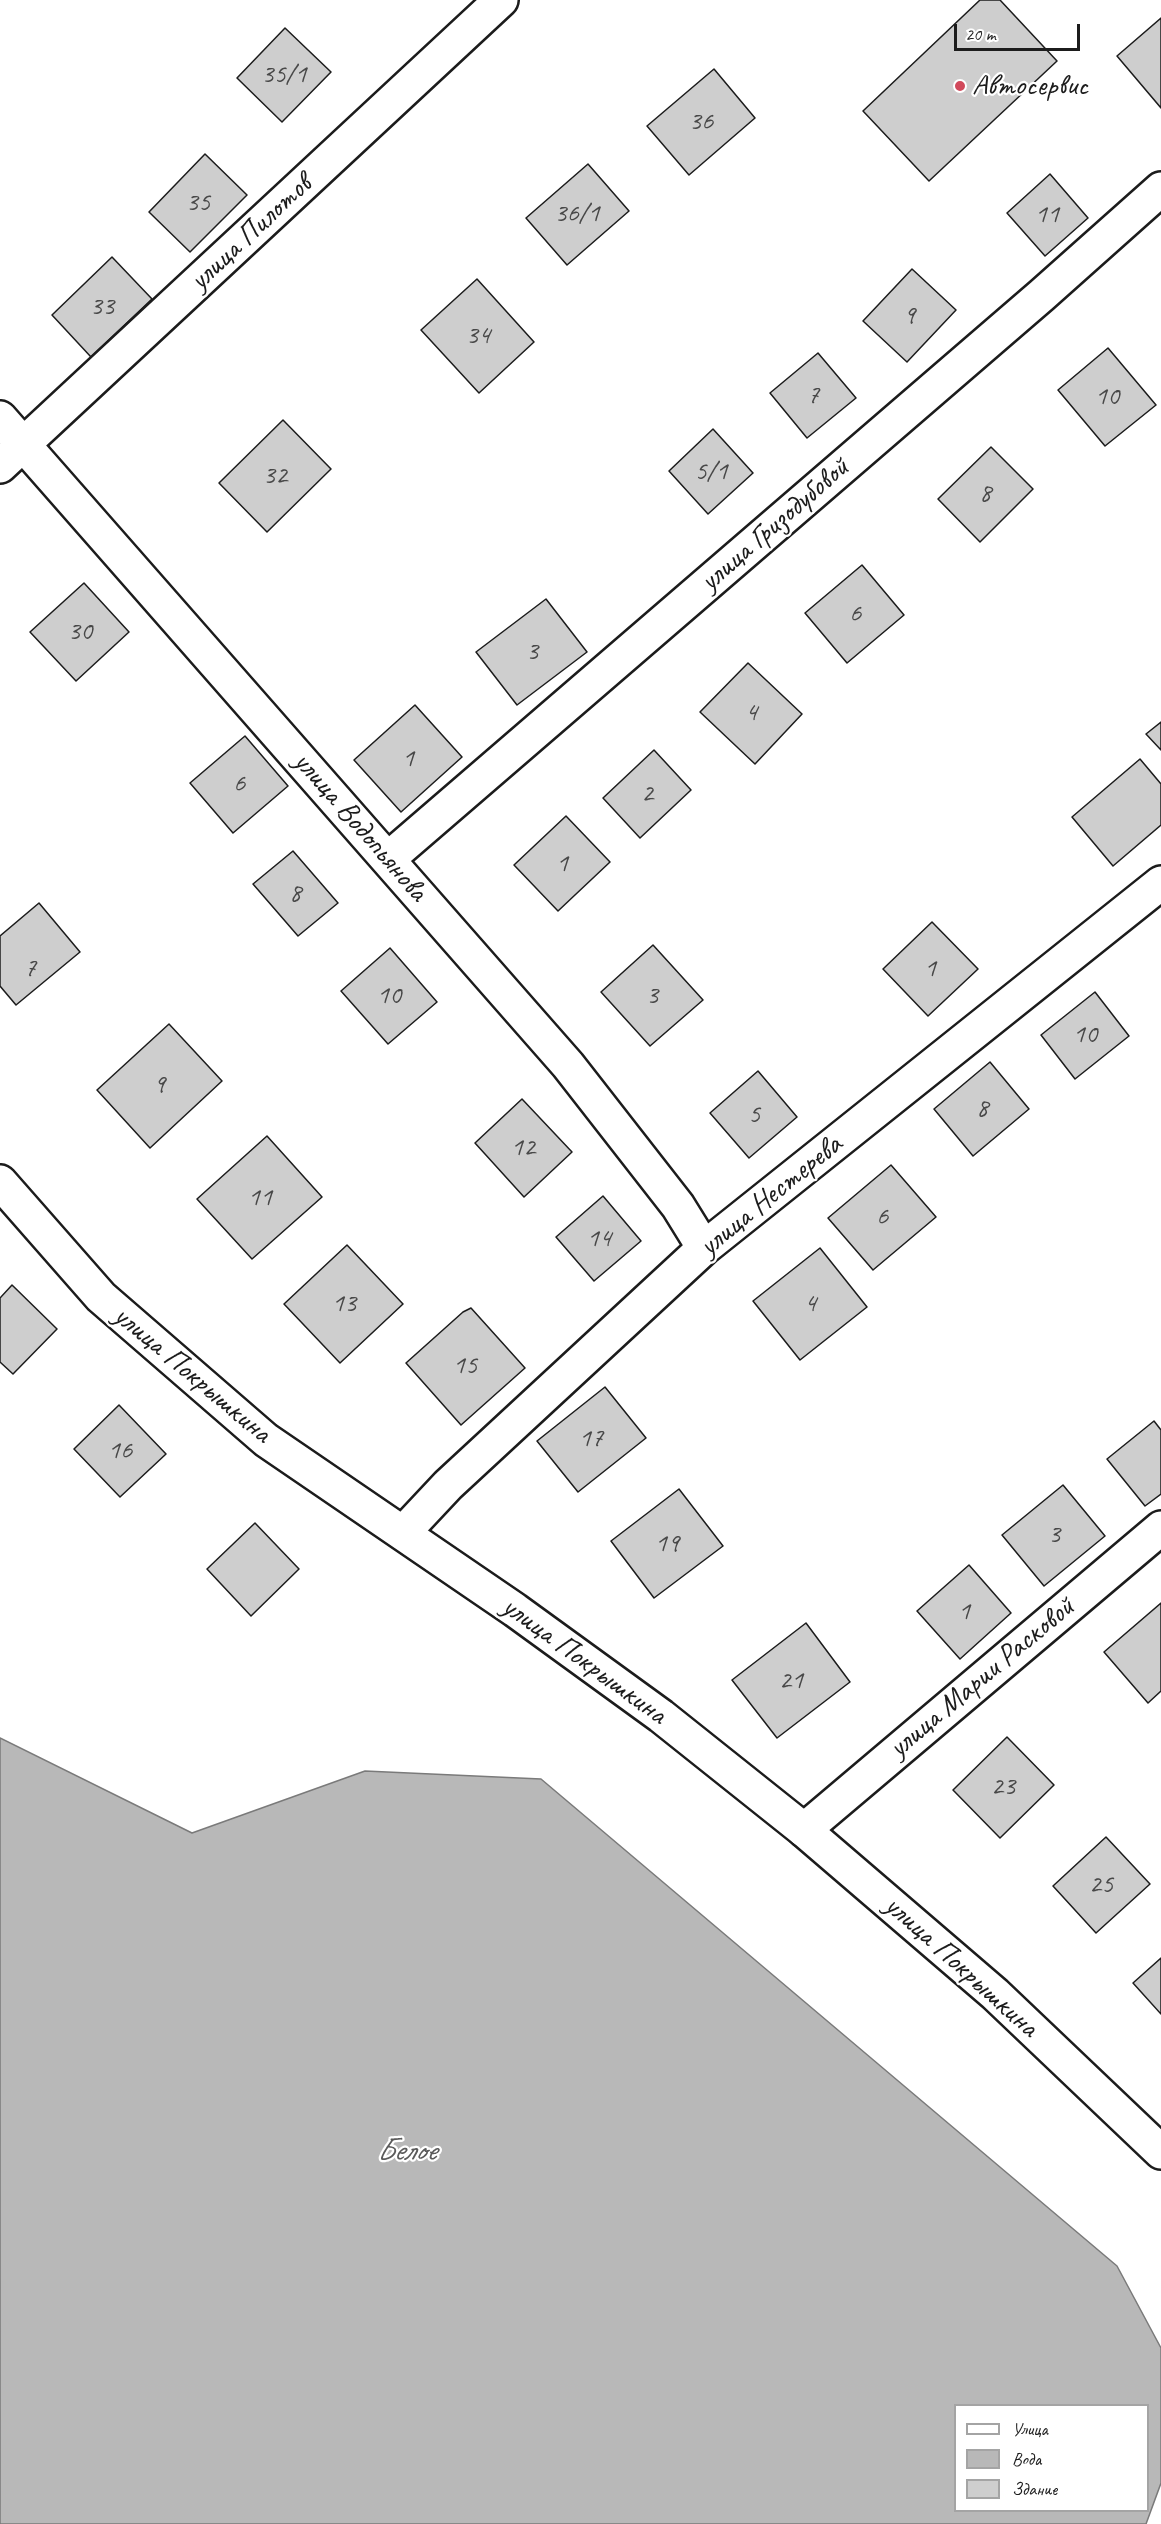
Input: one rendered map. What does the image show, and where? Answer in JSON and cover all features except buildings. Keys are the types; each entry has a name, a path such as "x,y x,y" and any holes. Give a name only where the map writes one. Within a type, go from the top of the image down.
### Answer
{"street":[{"name":"улица Пилотов","path":"0,466 501,0"},
{"name":"улица Гризодубовой","path":"388,858 1033,303 1161,189"},
{"name":"улица Водопьянова","path":"0,418 568,1065 678,1206 704,1248"},
{"name":"улица Нестерева","path":"403,1533 448,1485 704,1248 1161,883"},
{"name":"улица Покрышкина","path":"0,1182 101,1297 266,1440 515,1610 662,1716 804,1830 995,1994 1161,2152"},
{"name":"улица Марии Расковой","path":"804,1830 1161,1528"}],"water":[{"name":"Белое","path":"0,1738 192,1833 365,1771 541,1779 1117,2266 1161,2348 1161,2483 1146,2524 0,2524"}],"place":[{"name":"Автосервис","path":"960,86"}]}
